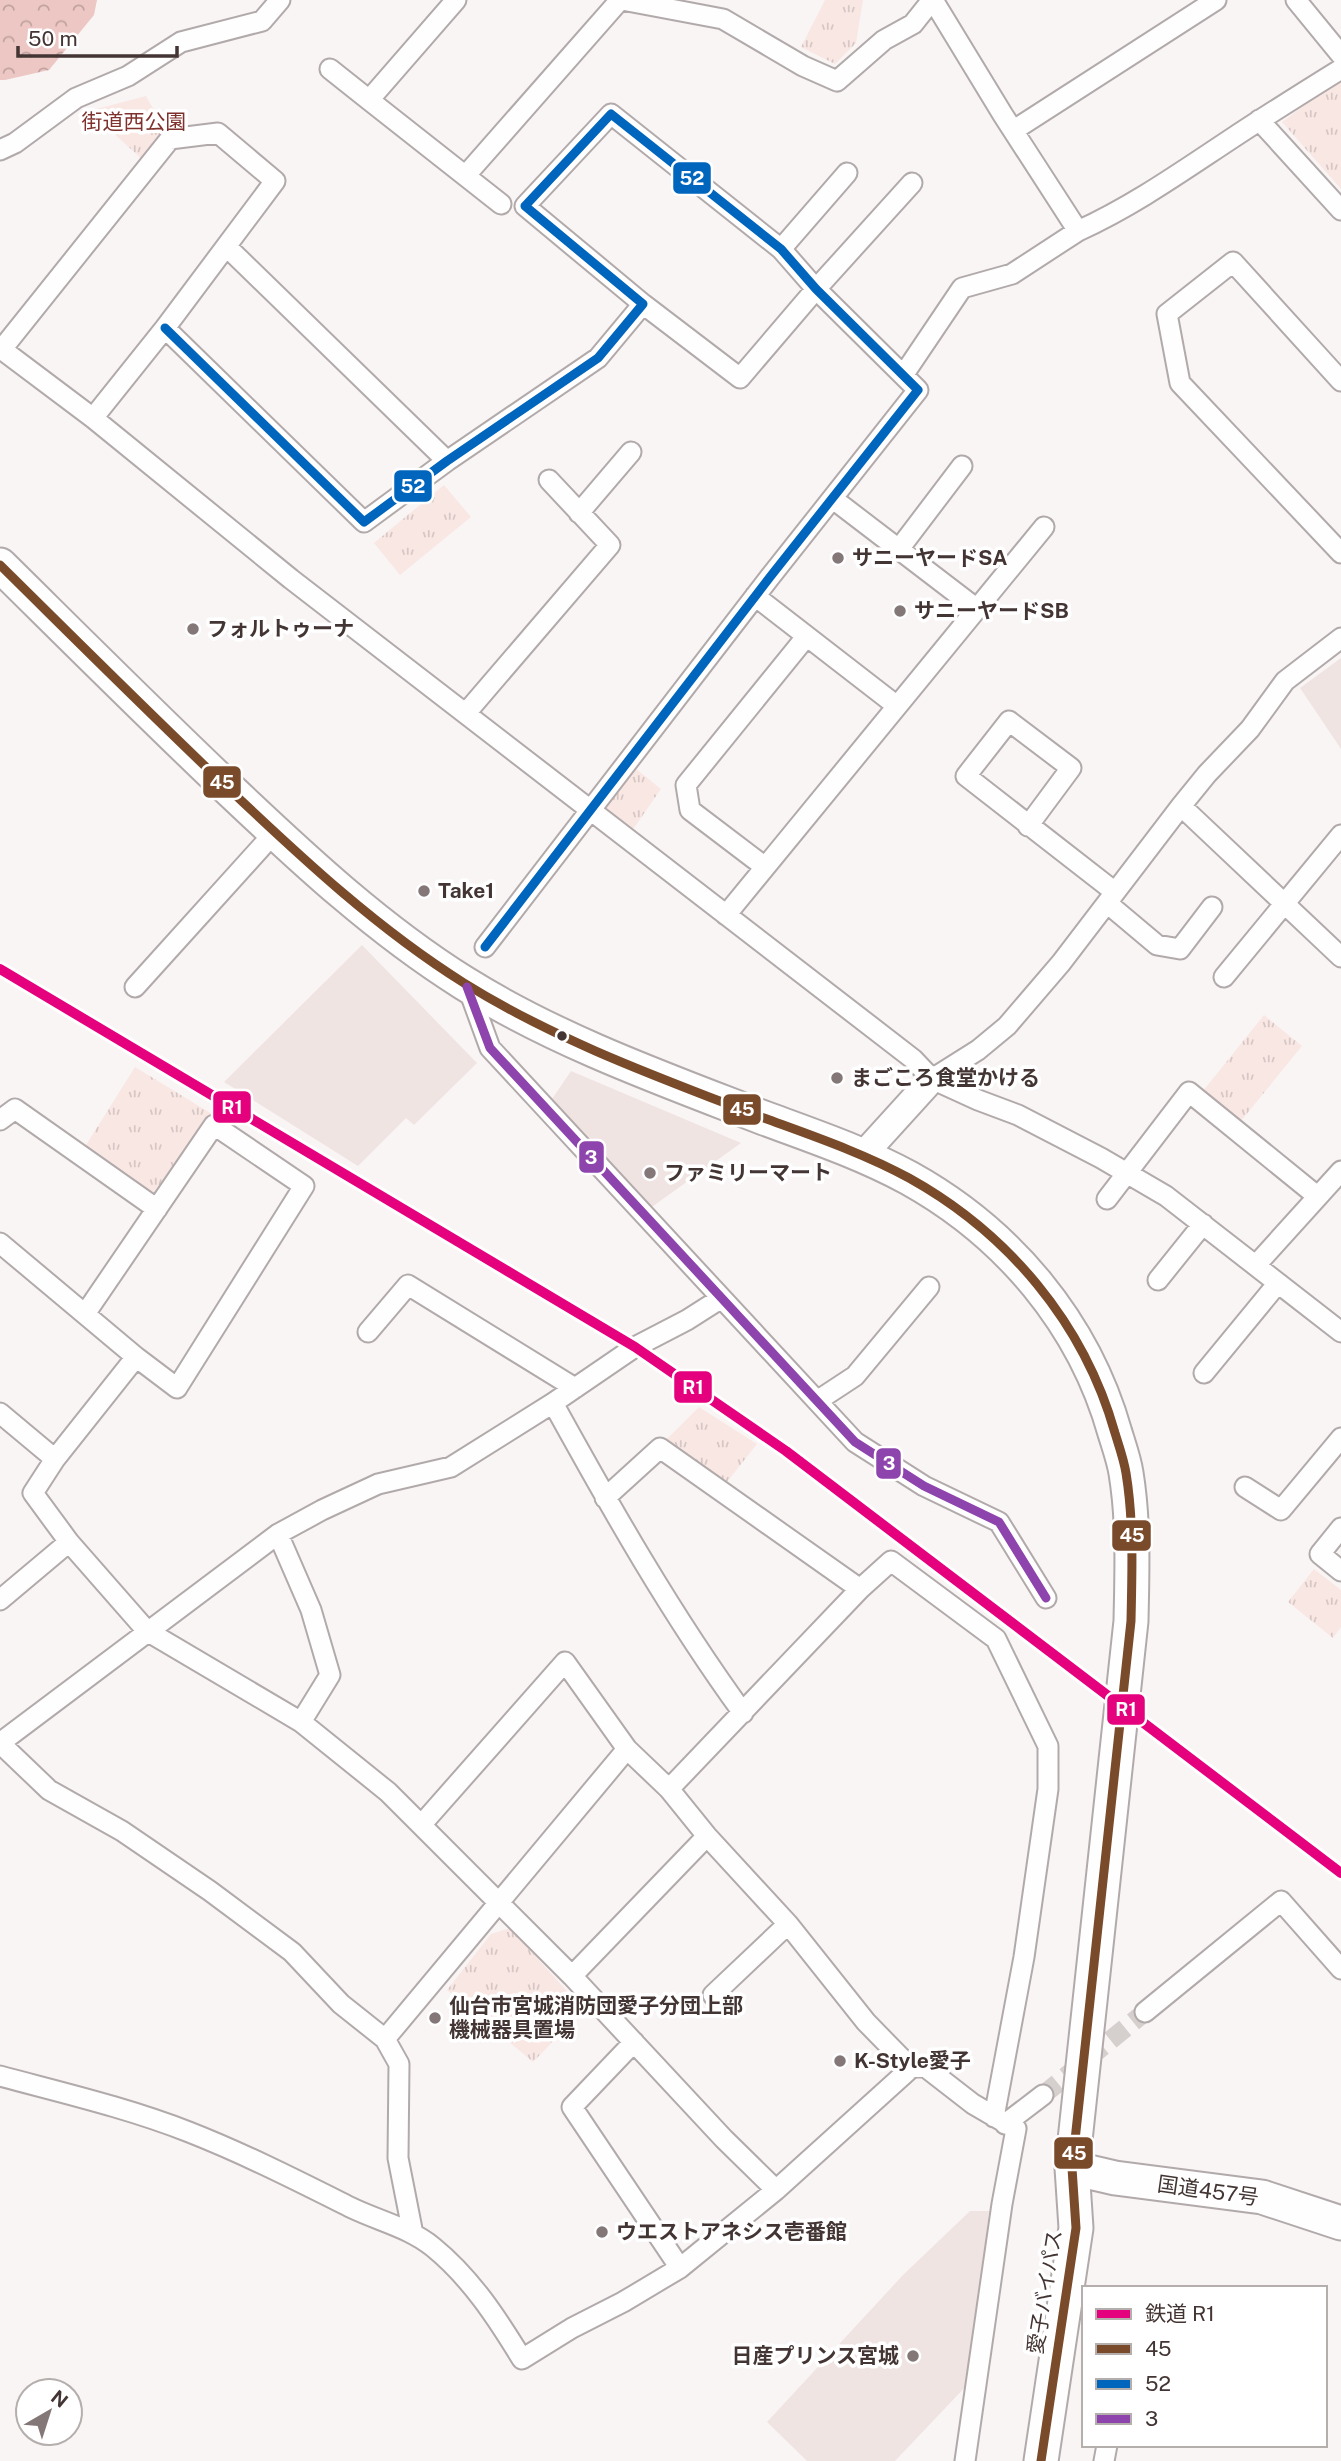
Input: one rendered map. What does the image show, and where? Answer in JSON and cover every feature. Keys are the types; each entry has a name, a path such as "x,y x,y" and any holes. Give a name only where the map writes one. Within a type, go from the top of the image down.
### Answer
{"highway":[{"path":"0,565 332,886 414,949 466,984 532,1020 704,1095 863,1155 910,1179 955,1208 996,1240 1033,1278 1064,1318 1088,1360 1109,1410 1126,1470 1133,1538 1131,1621 1072,2168"},
{"name":"国道457号","path":"1072,2168 1115,2178 1262,2197 1341,2223"},
{"name":"愛子バイパス","path":"1019,2461 1055,2224 1072,2168"},
{"name":"愛子バイパス","path":"1041,2461 1076,2228 1072,2168"}],"street":[{"path":"0,150 15,143 76,98 128,76 181,42 262,21 281,0"},
{"path":"369,100 456,0"},
{"path":"466,176 621,0 723,19 803,66 837,81 884,40 913,24 933,0 1078,231"},
{"path":"1014,131 1216,0"},
{"path":"1296,0 1341,55"},
{"path":"330,69 501,204"},
{"path":"904,374 962,288 1012,274 1078,231 1140,200 1341,69"},
{"path":"485,947 755,596 918,390 816,289 781,249 611,114 525,206 643,304 740,378 816,289 912,183"},
{"path":"1259,120 1341,211"},
{"path":"93,418 275,181 218,133 170,139 1,348 93,418 291,579 913,1059 932,1079 1018,1115 1166,1196 1341,1332"},
{"path":"781,249 847,173"},
{"path":"226,247 447,461"},
{"path":"1341,381 1233,262 1167,314 1180,383 1341,554"},
{"path":"164,328 364,522 447,461 598,358 643,304"},
{"path":"579,513 631,452"},
{"path":"899,549 962,466"},
{"path":"466,713 610,545 548,480"},
{"path":"841,505 976,609"},
{"path":"726,915 1044,527"},
{"path":"755,596 897,706"},
{"path":"765,867 691,810 686,785 806,638"},
{"path":"863,1155 932,1079 978,1050 1007,1026 1061,963 1207,774 1250,729 1284,681 1341,638"},
{"path":"1028,826 1071,768 1009,721 966,776 1111,898 1157,945 1180,949 1212,907"},
{"path":"1181,806 1341,957"},
{"path":"135,987 275,832"},
{"path":"1224,977 1283,902 1341,835"},
{"path":"466,984 490,1048 855,1442 924,1486 999,1522 1046,1598"},
{"path":"1107,1199 1125,1172 1189,1092 1317,1196"},
{"path":"0,1120 15,1108 157,1209"},
{"path":"3,1251 177,1388 304,1186 214,1125 85,1314"},
{"path":"1256,1265 1341,1171"},
{"path":"1158,1280 1203,1224"},
{"path":"1204,1373 1278,1283"},
{"path":"368,1332 408,1285 575,1388"},
{"path":"817,1401 855,1376 929,1287"},
{"path":"413,2234 398,2158 399,2064 385,2039 341,2004 292,1952 210,1891 122,1831 49,1790 0,1743 278,1534 377,1484 451,1467 553,1403 635,1347 687,1320 720,1298"},
{"path":"136,1357 55,1459 33,1493 69,1542 147,1632 301,1722 388,1792 572,1976 724,2139 776,2190"},
{"path":"553,1403 646,1570 697,1651 743,1713"},
{"path":"0,1413 55,1459"},
{"path":"1245,1487 1281,1510 1341,1438"},
{"path":"605,1498 660,1448 860,1589"},
{"path":"1341,1528 1320,1554 1341,1572"},
{"path":"278,1534 311,1610 330,1675 301,1722"},
{"path":"0,1600 69,1542"},
{"path":"668,1789 860,1589 891,1561 996,1639 1048,1746 1048,1789 1000,2120"},
{"path":"422,1825 565,1662 627,1749 668,1789 788,1924 866,2022 911,2068"},
{"path":"385,2039 627,1749"},
{"path":"572,1976 707,1836"},
{"path":"1144,2012 1281,1900 1339,1963"},
{"path":"713,1996 788,1924"},
{"path":"634,2042 572,2107 680,2269"},
{"path":"0,2076 92,2100 187,2131 276,2169 356,2210 413,2234 457,2267 480,2294 522,2359 572,2328 624,2302 680,2269 776,2190 911,2068 924,2066 973,2104 1016,2129 1002,2204 965,2461"},
{"path":"1000,2120 1043,2095"}],"shaded area":[{"path":"1341,658 1341,749 1300,688"},
{"path":"362,945 477,1063 414,1125 406,1118 358,1166 224,1082"},
{"path":"571,1071 741,1143 649,1209 552,1099"},
{"path":"970,2211 989,2211 970,2382 895,2461 807,2461 767,2422 903,2275"}],"green space":[{"path":"0,0 97,0 94,15 49,70 0,80"},
{"path":"825,0 863,0 856,43 835,64 801,47"},
{"path":"1341,78 1341,189 1282,122"},
{"name":"街道西公園","path":"146,96 167,133 143,160 89,111"},
{"path":"444,485 471,517 400,575 374,543"},
{"path":"630,764 661,789 631,832 598,807"},
{"path":"1264,1015 1302,1046 1241,1121 1203,1091"},
{"path":"135,1067 212,1114 159,1195 149,1195 86,1145"},
{"path":"699,1407 757,1444 727,1482 667,1439"},
{"path":"1314,1569 1341,1590 1341,1627 1333,1638 1288,1602"},
{"path":"510,1928 584,2010 533,2062 447,1990 491,1934"}],"tunnel":[{"path":"1043,2095 1145,2012"}],"rail line":[{"name":"R1","path":"0,969 635,1347 786,1451 1341,1873"}],"transit line":[{"name":"52","path":"165,328 364,522 447,461 598,358 643,304 525,206 611,114 781,249 816,289 918,390 485,947"},
{"name":"45","path":"0,565 143,706 314,868 372,917 432,962 499,1004 573,1041 856,1153 909,1178 945,1200 1010,1254 1038,1285 1084,1354 1101,1393 1126,1473 1131,1528 1131,1621 1072,2168 1076,2228 1041,2461"},
{"name":"3","path":"467,987 490,1048 855,1442 924,1486 999,1522 1046,1598"}],"place":[{"name":"サニーヤードSA","path":"838,558"},
{"name":"サニーヤードSB","path":"900,611"},
{"name":"フォルトゥーナ","path":"193,629"},
{"name":"Take1","path":"424,891"},
{"name":"まごころ食堂かける","path":"837,1078"},
{"name":"ファミリーマート","path":"650,1173"},
{"name":"仙台市宮城消防団愛子分団上部 機械器具置場","path":"435,2018"},
{"name":"K-Style愛子","path":"840,2061"},
{"name":"ウエストアネシス壱番館","path":"602,2232"},
{"name":"日産プリンス宮城","path":"913,2356"}]}
